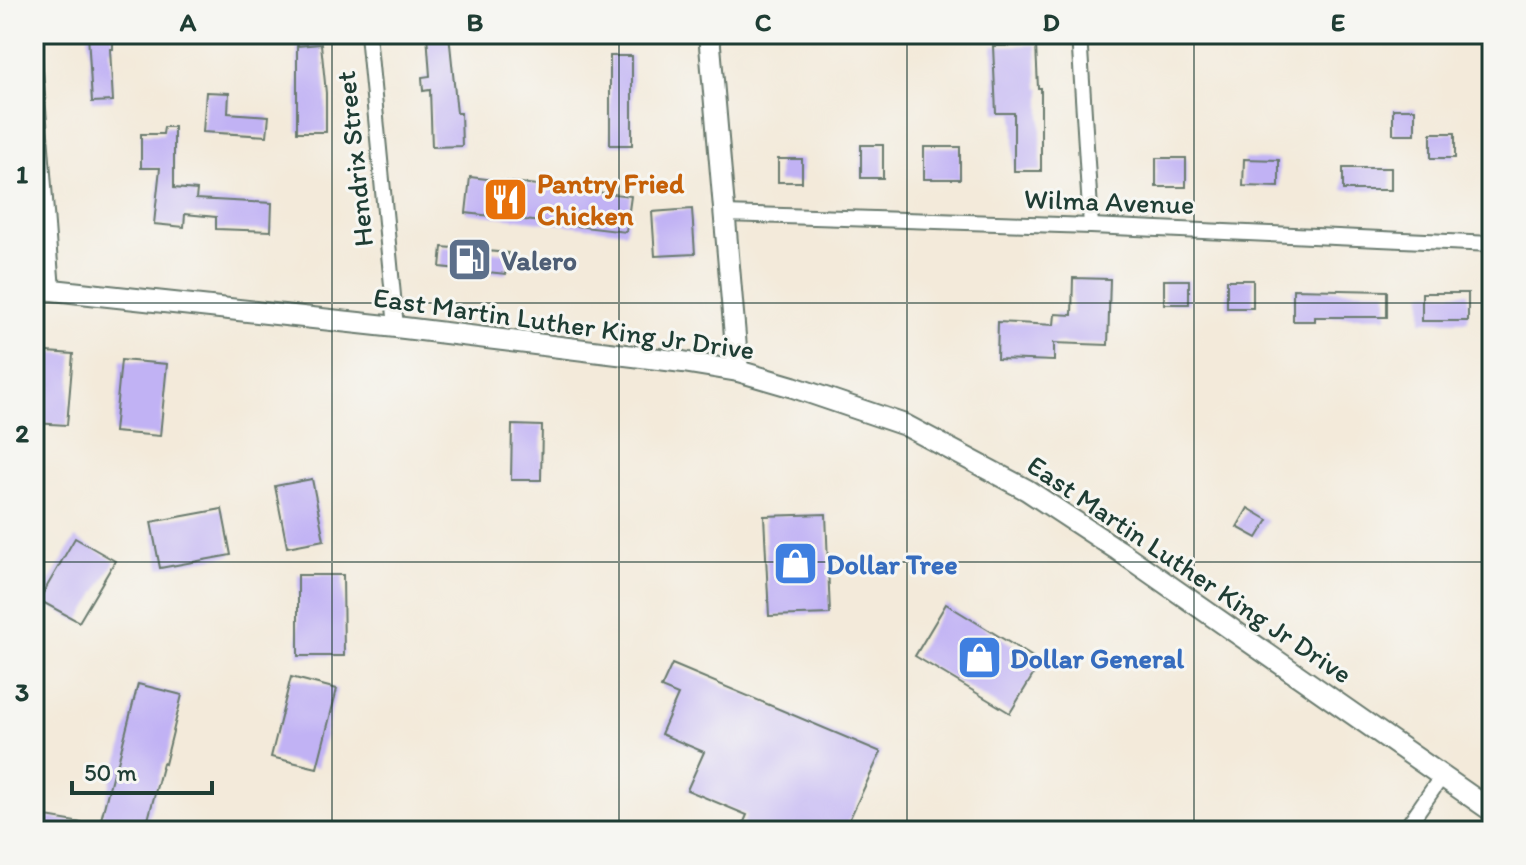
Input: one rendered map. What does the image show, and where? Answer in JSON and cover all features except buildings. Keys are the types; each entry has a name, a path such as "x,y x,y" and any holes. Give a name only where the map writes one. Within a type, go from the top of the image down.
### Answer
{"main road":[{"path":"709,34 738,371"},
{"name":"East Martin Luther King Jr Drive","path":"43,289 396,327 738,371 905,425 1027,490 1492,811"}],"street":[{"name":"Hendrix Street","path":"368,34 396,327"},
{"path":"1079,34 1091,226"},
{"path":"34,57 43,289"},
{"name":"Wilma Avenue","path":"724,214 1492,244"},
{"path":"1404,831 1442,776"}],"place":[{"name":"Pantry Fried Chicken","path":"506,199"},
{"name":"Valero","path":"470,260"},
{"name":"Dollar Tree","path":"795,564"},
{"name":"Dollar General","path":"979,658"}]}
